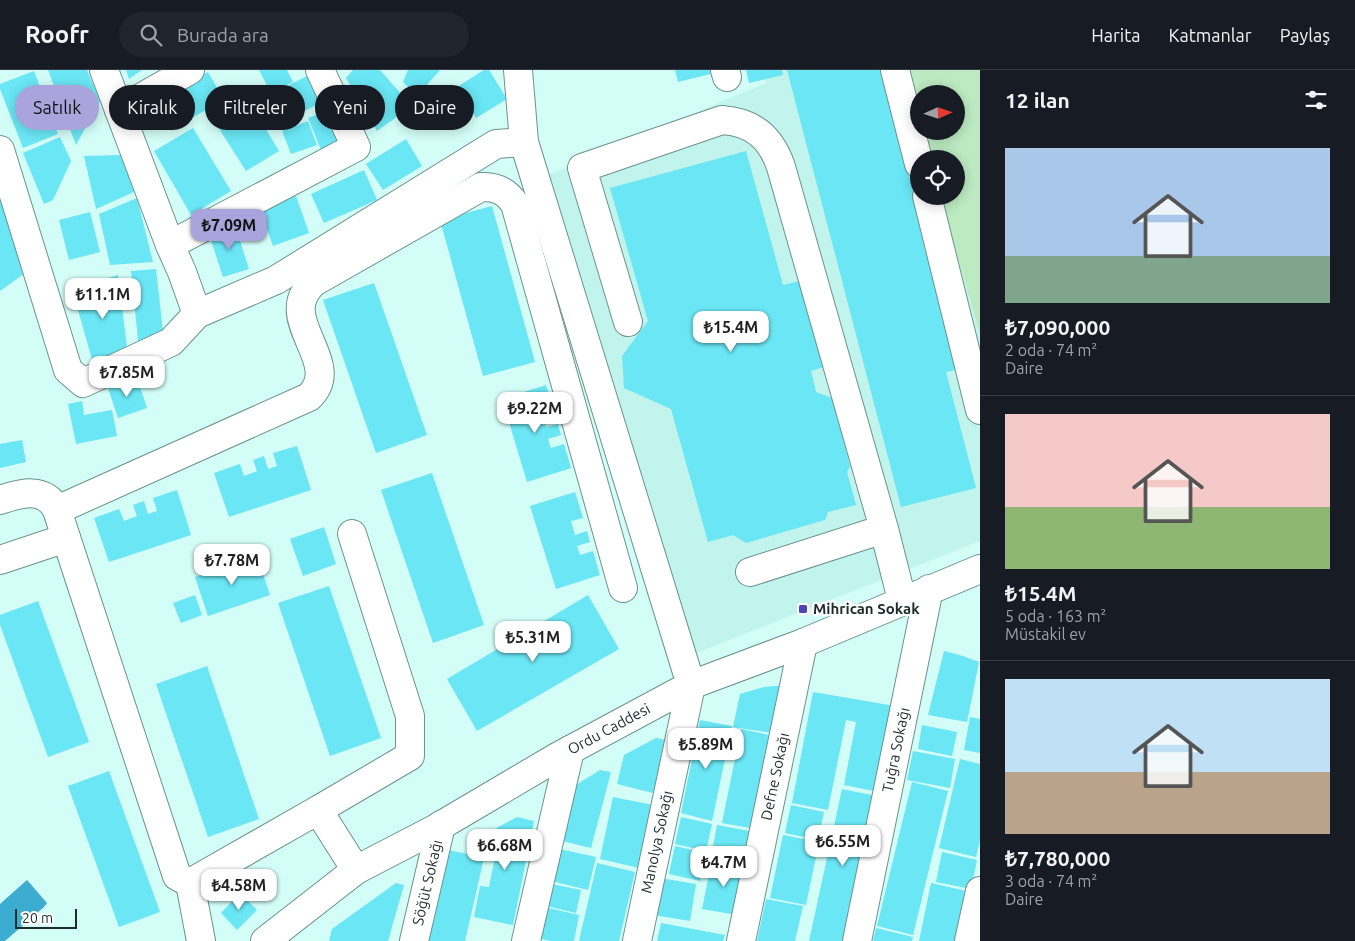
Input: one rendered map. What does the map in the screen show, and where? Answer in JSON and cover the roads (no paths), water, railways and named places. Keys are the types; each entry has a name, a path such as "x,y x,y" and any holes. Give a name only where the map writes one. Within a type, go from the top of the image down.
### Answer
{"street":[{"path":"104,70 110,85"},
{"path":"163,85 190,70"},
{"path":"170,244 356,147 320,70"},
{"path":"518,70 524,142 691,685"},
{"path":"895,70 915,150"},
{"path":"628,322 582,168 722,120 742,123 760,133 770,143 779,161 884,529 902,600"},
{"path":"127,130 197,314"},
{"path":"0,150 68,370 83,383 170,342 197,314 276,280 496,144 524,142"},
{"path":"56,510 309,398 317,387 320,374 300,312 302,295 307,288 314,282 481,187 490,186 506,193 517,210 622,588"},
{"path":"929,205 980,410"},
{"path":"0,500 27,494 39,494 47,496 56,510 177,876 190,883"},
{"path":"750,572 884,529"},
{"path":"190,883 410,756 410,716 352,534"},
{"path":"0,560 66,538"},
{"name":"Ordu Caddesi","path":"265,941 356,870 441,825 570,750 691,685 803,643 928,589 980,569"},
{"name":"Tuğra Sokağı","path":"857,941 928,589"},
{"name":"Defne Sokağı","path":"741,941 803,643"},
{"name":"Manolya Sokağı","path":"636,941 691,685"},
{"path":"526,941 570,750"},
{"path":"318,810 356,870"},
{"name":"Söğüt Sokağı","path":"414,941 441,825"},
{"path":"190,883 201,941"},
{"path":"969,941 980,890"}],"water":[{"path":"27,880 47,903 5,941 0,941 0,904"}],"place":[{"name":"Mihrican Sokak","path":"803,609"}]}
